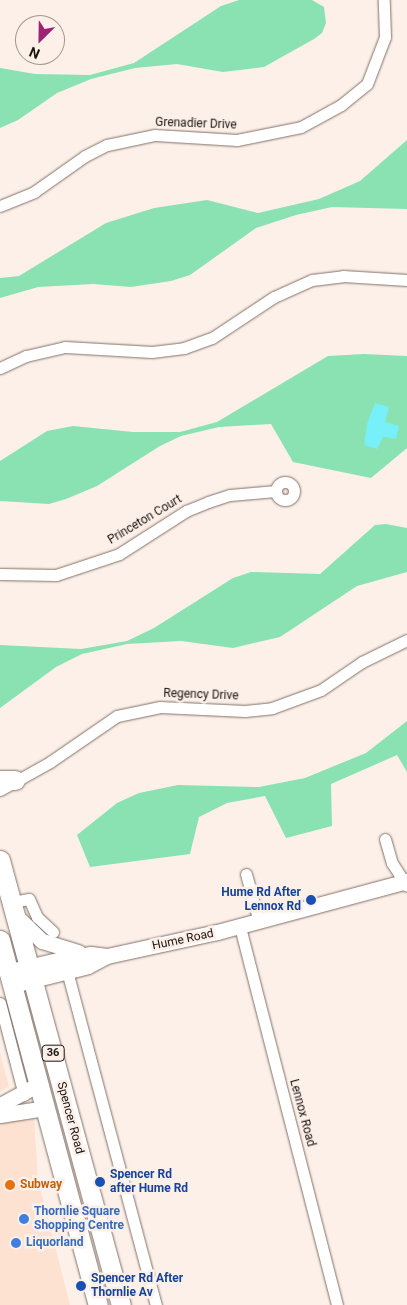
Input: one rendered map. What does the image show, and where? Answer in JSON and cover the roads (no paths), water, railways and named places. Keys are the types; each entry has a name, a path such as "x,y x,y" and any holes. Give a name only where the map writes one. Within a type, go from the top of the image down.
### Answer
{"main road":[{"name":"Spencer Road","path":"0,860 121,1305"},
{"name":"Spencer Road","path":"0,940 12,978 32,1090 46,1108 98,1305"},
{"path":"72,1127 70,1148 95,1246 86,1258"}],"street":[{"name":"Grenadier Drive","path":"0,206 34,192 85,156 107,145 156,135 237,140 301,127 341,105 366,84 385,37 384,0"},
{"path":"0,368 26,356 65,347 152,352 184,348 212,338 274,297 312,280 343,276 407,280"},
{"name":"Princeton Court","path":"0,574 56,575 119,554 186,511 208,502 230,494 276,491"},
{"name":"Regency Drive","path":"5,784 50,762 117,716 160,707 245,711 272,708 321,690 362,662 407,640"},
{"name":"Hume Road","path":"32,972 68,971 88,966 107,956 240,927 406,883 392,862 385,839"},
{"path":"246,874 259,922"},
{"path":"14,909 29,899 37,917 53,932"},
{"name":"Hume Road","path":"14,909 42,941 56,948 107,956"},
{"name":"Lennox Road","path":"240,927 337,1305"},
{"name":"Hume Road","path":"12,978 91,954"},
{"path":"68,971 156,1305"},
{"name":"Spencer Road","path":"0,1002 32,1090"},
{"path":"0,1105 32,1090"},
{"path":"0,1115 46,1108"}],"water":[{"path":"375,403 389,407 385,422 399,426 396,439 383,437 377,449 364,445 367,424"}],"place":[{"name":"Hume Rd After Lennox Rd","path":"311,900"},
{"name":"Spencer Rd after Hume Rd","path":"100,1182"},
{"name":"Subway","path":"10,1185"},
{"name":"Thornlie Square Shopping Centre","path":"24,1219"},
{"name":"Liquorland","path":"16,1243"},
{"name":"Spencer Rd After Thornlie Av","path":"81,1286"}]}
